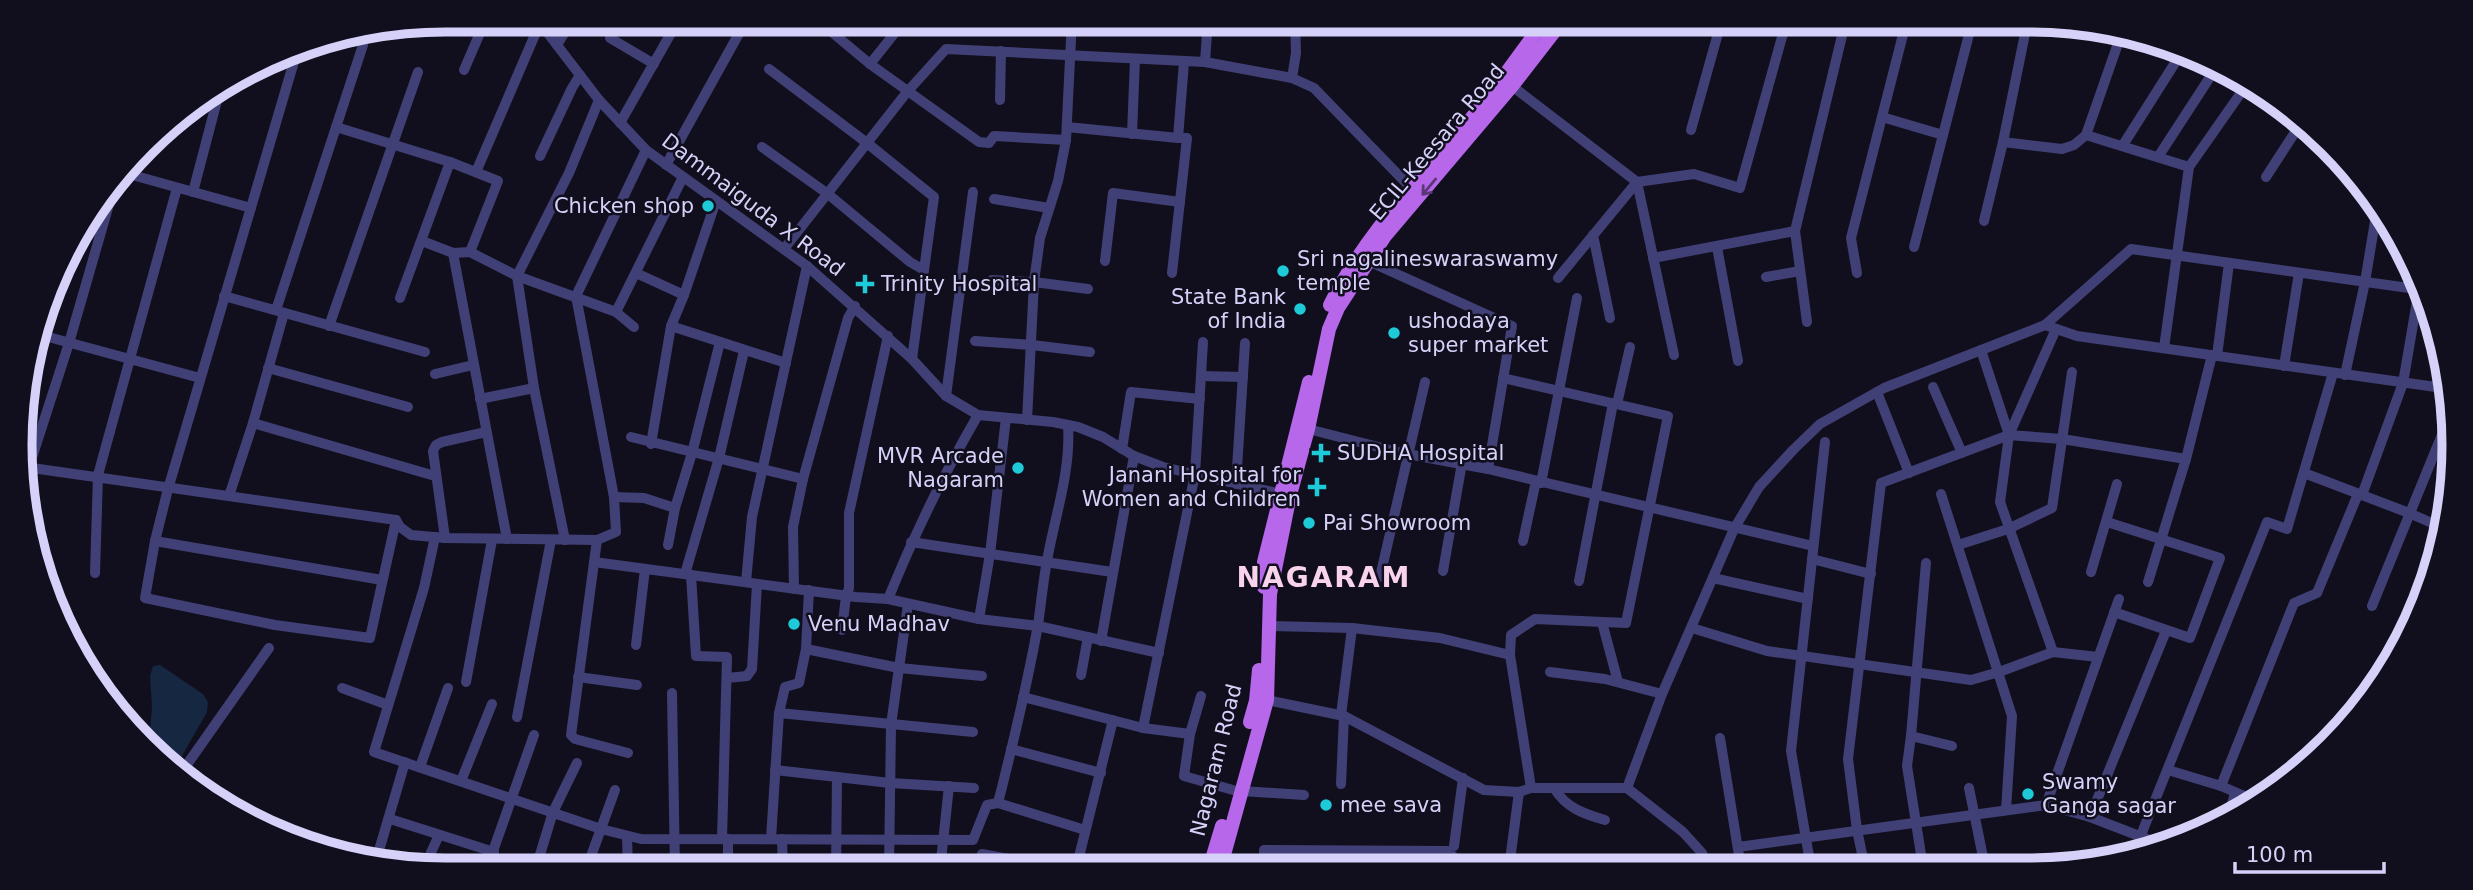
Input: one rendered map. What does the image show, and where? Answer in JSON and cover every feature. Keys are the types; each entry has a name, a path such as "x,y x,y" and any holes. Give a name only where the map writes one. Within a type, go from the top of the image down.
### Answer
{"main road":[{"name":"ECIL-Keesara Road","path":"1285,495 1308,429 1329,329 1338,308 1385,236 1466,132 1537,32"},
{"name":"ECIL-Keesara Road","path":"1285,495 1321,323 1344,276 1410,187 1512,86 1554,32"},
{"name":"Nagaram Road","path":"1213,858 1267,700 1270,594 1285,495"},
{"name":"Nagaram Road","path":"1222,858 1256,701 1264,562 1285,495"}],"street":[{"path":"464,71 480,32"},
{"path":"476,172 534,32"},
{"name":"Dammaiguda X Road","path":"547,32 599,100 646,150 807,266 888,336 946,396 978,415 1068,425 1103,437 1134,456 1163,467 1285,495"},
{"path":"557,45 565,32"},
{"path":"620,122 672,32"},
{"path":"666,165 740,32"},
{"path":"833,32 907,92 979,142 989,143 994,136 1066,140"},
{"path":"870,64 896,32"},
{"path":"1027,420 1034,282 1040,238 1058,181 1066,140 1071,32"},
{"path":"1205,62 1207,32"},
{"path":"1292,78 1296,53 1295,32"},
{"path":"1691,130 1718,32"},
{"path":"1558,278 1637,182 1694,174 1740,188 1783,32"},
{"path":"1807,321 1795,230 1843,32"},
{"path":"1857,273 1851,238 1904,32"},
{"path":"1914,247 1970,32"},
{"path":"1984,222 2025,32"},
{"path":"610,38 654,64"},
{"path":"2003,142 2062,149 2074,145 2086,135 2119,42"},
{"path":"229,496 253,423 280,312 363,45"},
{"path":"784,249 907,92 946,49 1205,62 1292,78 1314,88 1410,187"},
{"path":"1000,100 1001,51"},
{"path":"1132,134 1135,59"},
{"path":"2123,145 2177,59"},
{"path":"294,60 168,489 145,598 275,625 370,638 396,520"},
{"path":"1178,138 1184,62"},
{"path":"769,69 934,197 912,359"},
{"path":"329,326 418,72"},
{"path":"2158,157 2212,74"},
{"path":"540,156 580,75"},
{"path":"1512,86 1637,182 1674,355"},
{"path":"2164,348 2189,167 2242,91"},
{"path":"193,192 217,100"},
{"path":"565,540 534,388 517,276 569,173 599,100"},
{"path":"1882,117 1943,135"},
{"path":"336,127 450,162 498,181 470,252"},
{"path":"1067,127 1187,138 1172,273"},
{"path":"2266,177 2296,130"},
{"path":"2086,135 2189,167"},
{"path":"762,147 828,194 910,262 924,270"},
{"path":"396,520 400,527 411,534 440,538 597,540 616,532 614,497 576,296 646,150"},
{"path":"400,298 450,162"},
{"path":"132,175 251,208"},
{"path":"616,312 683,177"},
{"path":"95,573 97,475 177,188"},
{"path":"946,396 973,192"},
{"path":"1105,261 1113,194 1180,202"},
{"path":"994,199 1049,208"},
{"path":"651,444 671,326 716,201"},
{"path":"32,452 69,343 109,204"},
{"path":"2345,375 2365,282 2374,219"},
{"path":"1653,258 1795,230"},
{"path":"1593,235 1610,318"},
{"path":"422,241 453,253 470,252 517,276 616,312 634,327"},
{"path":"1717,247 1738,362"},
{"path":"2053,652 2000,502 2009,435 2050,327 2131,249 2410,288"},
{"path":"453,253 507,538"},
{"path":"1368,261 1512,326 1488,469"},
{"path":"2148,582 2215,356 2230,263"},
{"path":"727,678 747,676 752,670 752,517 807,266"},
{"path":"1766,277 1800,271"},
{"path":"636,273 684,295"},
{"path":"2284,366 2299,273"},
{"path":"992,280 1088,289"},
{"path":"224,296 425,352"},
{"path":"1523,541 1539,482 1577,298"},
{"path":"2221,786 2294,603 2317,593 2360,494 2403,383 2417,303"},
{"path":"794,589 793,527 803,479 848,318 855,306"},
{"path":"671,326 786,363"},
{"path":"1627,788 1662,694 1734,529 1759,487 1820,424 1877,392 1981,350 2050,327 2077,336 2437,387"},
{"path":"842,630 850,584 849,513 888,336"},
{"path":"46,337 200,378"},
{"path":"975,341 1090,352"},
{"path":"668,545 675,508 720,342"},
{"path":"1143,728 1195,474 1203,342"},
{"path":"1236,484 1245,343"},
{"path":"1579,580 1595,495 1630,347"},
{"path":"1981,350 2009,435"},
{"path":"727,858 727,657 696,656 688,575 744,351"},
{"path":"435,374 473,365"},
{"path":"268,368 408,407"},
{"path":"1958,545 2008,529 2052,508 2072,372"},
{"path":"2141,835 2267,522 2287,529 2333,373"},
{"path":"1201,376 1243,377"},
{"path":"1503,378 1668,416 1626,623 1535,620 1511,635 1510,655 1531,788"},
{"path":"1380,577 1424,382"},
{"path":"1933,387 1962,453"},
{"path":"480,399 534,388"},
{"path":"1122,449 1131,392 1200,399"},
{"path":"1877,392 1909,472"},
{"path":"888,599 911,542 946,469 978,415"},
{"path":"979,619 990,554 1006,418"},
{"path":"253,423 435,476"},
{"path":"998,803 1038,626 1047,561 1068,466 1068,425"},
{"path":"1308,429 1813,546"},
{"path":"486,432 436,445 433,459 440,538 374,752 601,829 641,839 973,840 983,810 987,805 998,803 1085,830"},
{"path":"1863,858 1848,759 1881,483 2009,435 2062,439 2186,459"},
{"path":"2372,606 2442,435"},
{"path":"631,438 803,479"},
{"path":"1810,858 1791,751 1825,442"},
{"path":"1101,640 1134,456"},
{"path":"1443,571 1462,463"},
{"path":"32,468 396,520"},
{"path":"2304,473 2434,524"},
{"path":"2091,572 2117,484"},
{"path":"1941,494 2012,716 2006,810"},
{"path":"614,497 644,498 675,508"},
{"path":"2107,522 2220,558 2190,638 2114,612"},
{"path":"467,682 492,540"},
{"path":"517,717 551,540"},
{"path":"597,540 572,738 628,752"},
{"path":"155,541 382,580"},
{"path":"911,542 1112,572"},
{"path":"1812,559 1871,574"},
{"path":"594,562 846,596 888,599 979,619 1038,626 1159,653"},
{"path":"1922,858 1907,766 1926,563"},
{"path":"636,645 645,569"},
{"path":"1713,578 1808,599"},
{"path":"780,858 776,839 775,770 779,713 785,687 799,683 806,649 809,590"},
{"path":"2046,805 2119,599"},
{"path":"889,858 891,724 908,604"},
{"path":"1601,622 1618,682"},
{"path":"1270,626 1352,628 1440,638 1510,655"},
{"path":"1341,784 1342,715 1352,628"},
{"path":"1692,628 1768,651 1971,680 2053,652 2098,657"},
{"path":"2090,817 2166,631"},
{"path":"1081,675 1088,638"},
{"path":"186,767 269,648"},
{"path":"806,649 900,668 982,676"},
{"path":"1550,672 1618,682 1662,694"},
{"path":"578,677 637,685"},
{"path":"342,688 388,705"},
{"path":"419,767 448,688"},
{"path":"672,693 675,858"},
{"path":"1201,696 1190,734 1184,776 1237,790 1304,795"},
{"path":"1023,697 1143,728 1190,734"},
{"path":"1267,700 1342,715 1484,790 1519,792 1531,788 1627,788 1684,832 1704,858"},
{"path":"460,781 492,704"},
{"path":"779,713 973,732"},
{"path":"1079,858 1113,720"},
{"path":"491,858 534,735"},
{"path":"1911,736 1952,746"},
{"path":"1720,738 1740,858"},
{"path":"1011,749 1101,773"},
{"path":"380,847 405,762"},
{"path":"539,858 553,812 577,763"},
{"path":"775,770 890,783 974,788"},
{"path":"2168,770 2246,797"},
{"path":"836,777 836,858"},
{"path":"1452,858 1463,778"},
{"path":"942,858 949,786"},
{"path":"1554,788 1559,797 1572,808 1605,820"},
{"path":"1969,788 1983,858"},
{"path":"590,858 615,790"},
{"path":"1510,858 1519,792"},
{"path":"2232,805 2235,793"},
{"path":"1738,847 2046,805 2090,817 2151,840"},
{"path":"390,819 494,852"},
{"path":"429,858 439,835"},
{"path":"627,836 628,858"},
{"path":"1264,858 1264,850 1451,851"},
{"path":"1379,851 1379,858"},
{"path":"982,854 1003,858"}],"water":[{"path":"160,665 203,694 208,702 207,712 179,762 150,734 150,676 153,666"}],"place":[{"name":"Chicken shop","path":"708,206"},
{"name":"Sri nagalineswaraswamy temple","path":"1283,271"},
{"name":"Trinity Hospital","path":"865,284"},
{"name":"State Bank of India","path":"1300,309"},
{"name":"ushodaya super market","path":"1394,333"},
{"name":"SUDHA Hospital","path":"1321,453"},
{"name":"MVR Arcade Nagaram","path":"1018,468"},
{"name":"Janani Hospital for Women and Children","path":"1317,487"},
{"name":"Pai Showroom","path":"1309,523"},
{"name":"Venu Madhav","path":"794,624"},
{"name":"Swamy Ganga sagar","path":"2028,794"},
{"name":"mee sava","path":"1326,805"}],"district":[{"name":"NAGARAM","path":"1324,577"}]}
